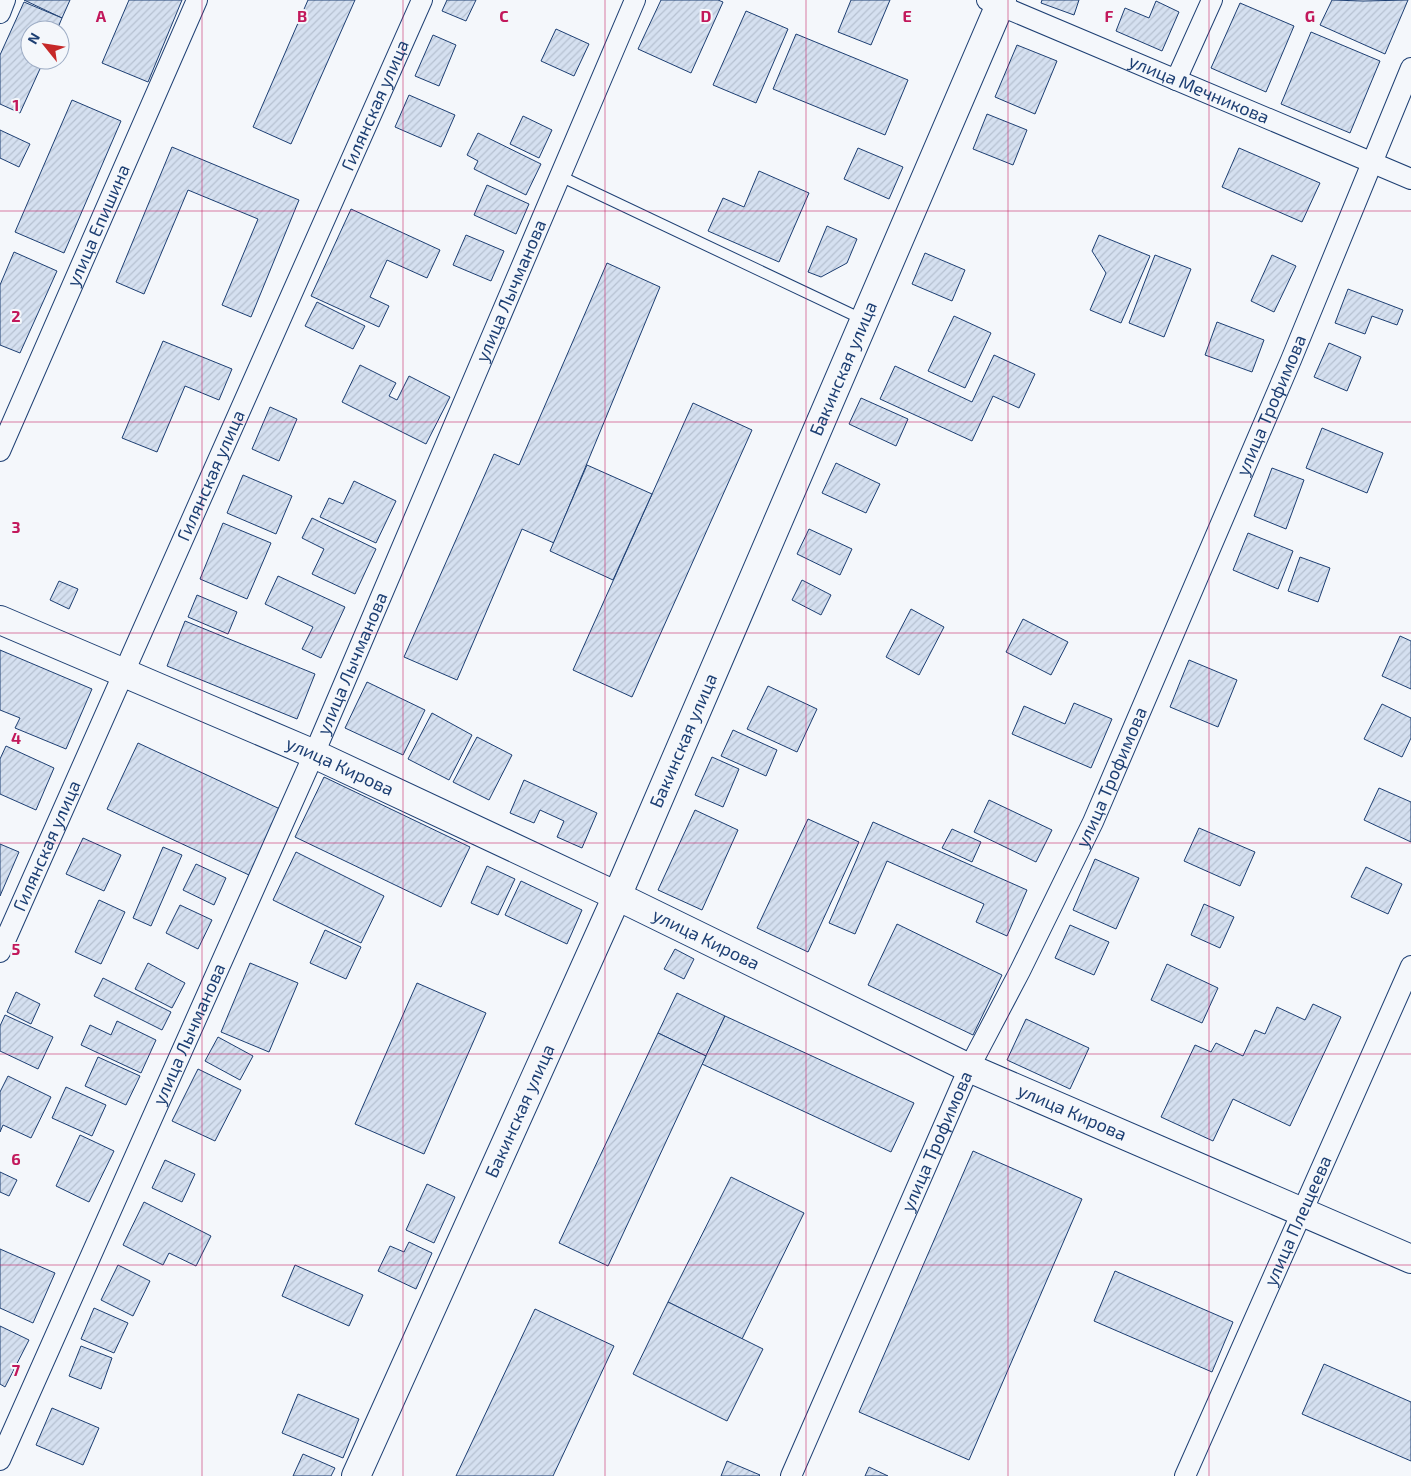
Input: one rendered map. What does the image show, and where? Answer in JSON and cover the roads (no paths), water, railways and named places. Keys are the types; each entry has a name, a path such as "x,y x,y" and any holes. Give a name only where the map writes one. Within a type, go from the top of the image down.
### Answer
{"main road":[{"name":"Бакинская улица","path":"356,1476 617,896 865,320 996,2"},
{"name":"улица Кирова","path":"0,620 314,754 617,896 969,1068 1302,1210 1411,1259"}],"street":[{"path":"0,13 6,0"},
{"name":"улица Епишина","path":"0,451 197,0"},
{"name":"Гилянская улица","path":"0,952 422,0"},
{"name":"улица Лычманова","path":"0,1460 314,754 635,0"},
{"path":"1176,80 1212,0"},
{"name":"улица Мечникова","path":"996,2 1411,179"},
{"name":"улица Трофимова","path":"791,1476 969,1068 1020,971 1093,822 1291,360 1411,68"},
{"name":"улица Плещеева","path":"1185,1476 1411,966"}],"lane":[{"path":"560,176 865,320"}]}
